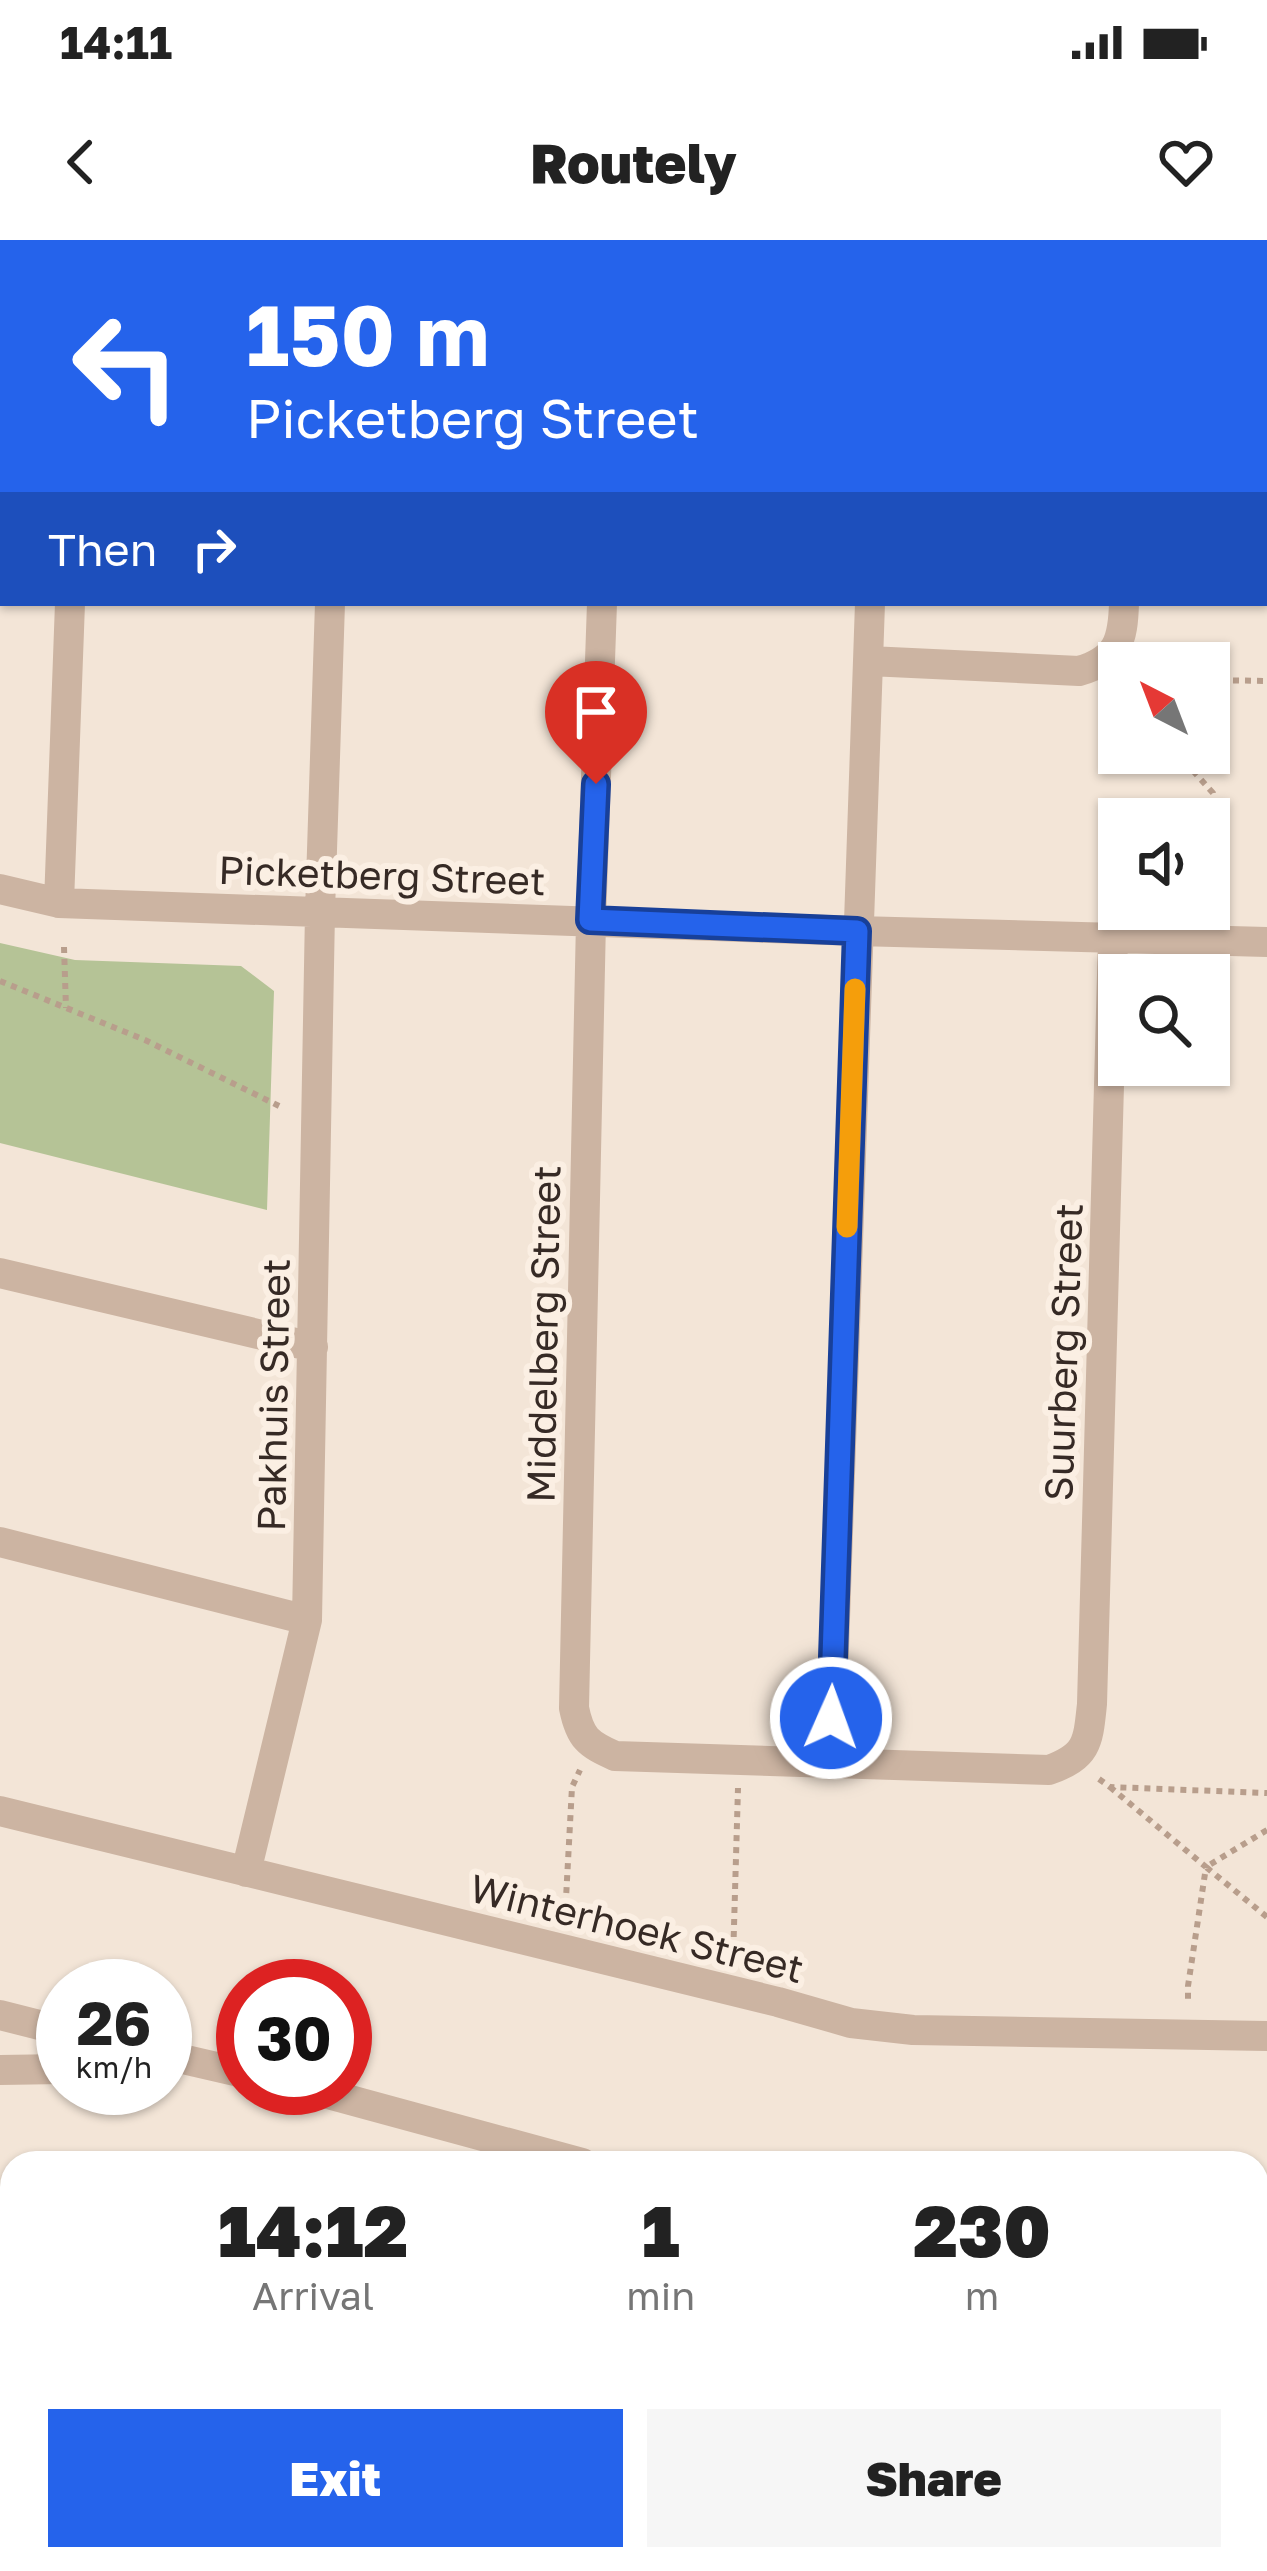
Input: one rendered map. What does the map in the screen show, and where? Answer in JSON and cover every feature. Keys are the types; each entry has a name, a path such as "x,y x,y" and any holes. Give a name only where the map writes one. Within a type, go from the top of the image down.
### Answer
{"street":[{"path":"59,903 70,606"},
{"name":"Pakhuis Street","path":"246,1872 307,1620 330,606"},
{"name":"Middelberg Street","path":"591,1745 578,1728 574,1708 590,920 602,606"},
{"path":"830,1764 870,606"},
{"path":"869,661 1094,667 1115,648 1124,606"},
{"name":"Picketberg Street","path":"0,889 59,903 1267,942"},
{"name":"Suurberg Street","path":"1073,1761 1088,1741 1092,1703 1113,939"},
{"path":"0,1273 314,1347"},
{"path":"0,1542 307,1620"},
{"path":"591,1745 615,1756 739,1761 1049,1770 1073,1761"},
{"name":"Winterhoek Street","path":"0,1811 851,2023 913,2030 1267,2036"},
{"path":"0,2015 36,2025"},
{"path":"0,2069 36,2069"},
{"path":"372,2106 537,2151"}],"path":[{"path":"1230,680 1267,681"},
{"path":"1196,774 1214,793 1226,942"},
{"path":"64,946 66,1008"},
{"path":"0,981 145,1040 283,1108"},
{"path":"557,1948 567,1910 572,1787 591,1745"},
{"path":"732,1991 739,1761"},
{"path":"1073,1761 1267,1917"},
{"path":"1110,1787 1267,1792"},
{"path":"1188,2035 1188,1985 1206,1868 1267,1830"}],"green space":[{"path":"0,943 75,960 241,966 274,991 267,1210 0,1143"}],"slow traffic":[{"path":"847,1227 855,989"}],"route":[{"path":"596,784 590,920 857,931 831,1718"}]}
